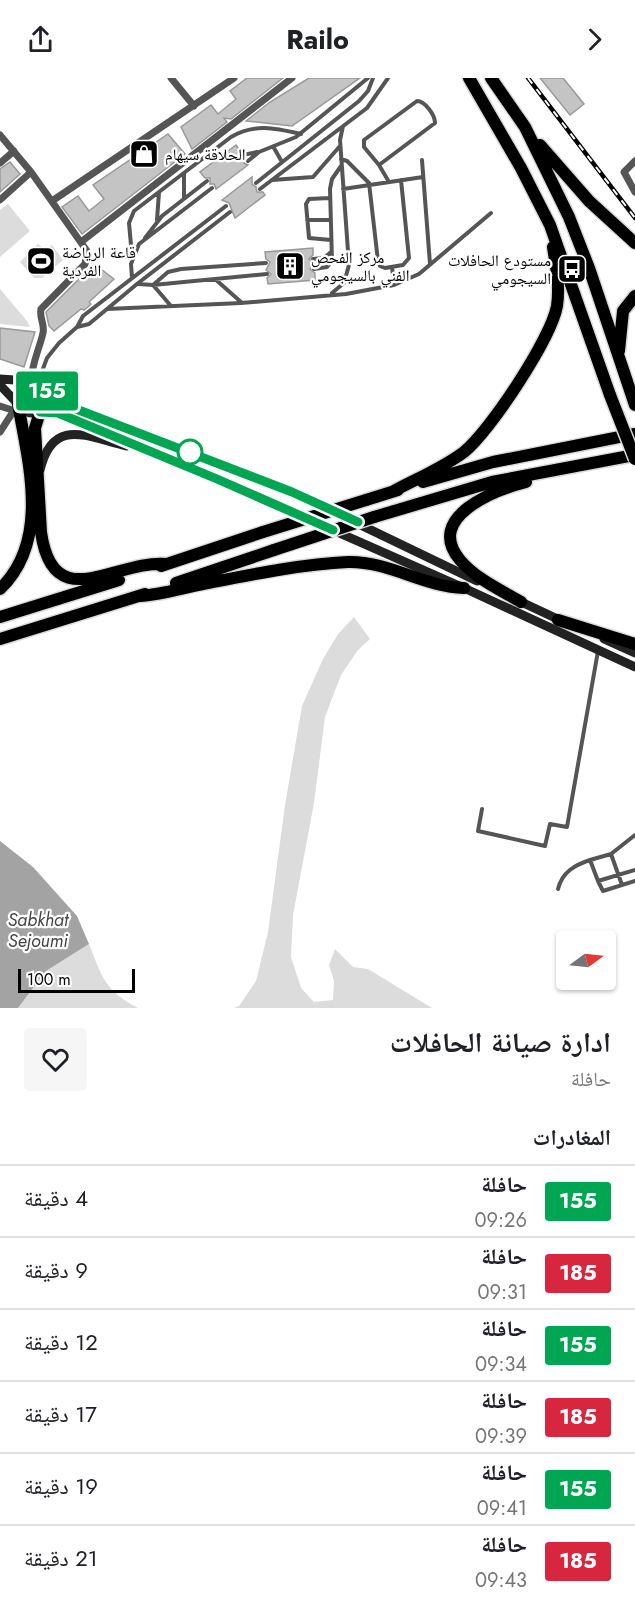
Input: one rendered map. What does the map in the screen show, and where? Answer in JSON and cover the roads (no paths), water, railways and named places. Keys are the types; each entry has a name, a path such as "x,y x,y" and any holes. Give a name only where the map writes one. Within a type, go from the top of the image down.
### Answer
{"highway":[{"path":"0,639 140,596 374,517 492,482 572,466 635,457 610,395 550,225 511,149 468,78"},
{"path":"491,78 525,127 578,190 635,243"},
{"path":"525,127 579,243 635,405"},
{"path":"392,492 454,459 477,440 490,424 544,340 554,319 558,296 550,225"},
{"path":"619,361 623,311 635,296"},
{"path":"0,590 21,563 29,543 32,515 25,441 15,407"},
{"path":"40,412 35,428 43,548 58,574 66,578 85,580 153,563 167,564"},
{"path":"0,617 263,532 493,462 635,434"},
{"path":"521,602 471,572 461,561 453,551 451,537 453,526 459,515 470,505 493,493 572,466"},
{"path":"140,596 237,578 346,562 373,564 448,587 464,588"},
{"path":"558,620 635,644"}],"main road":[{"path":"0,379 33,381 63,404 292,492 558,620 635,653"},
{"path":"15,407 18,390 33,381"},
{"path":"0,385 15,407 25,412 58,413 148,450 464,588 635,667"},
{"path":"40,412 49,399 46,389"},
{"path":"39,476 50,444 61,436 69,434 79,434 148,450"}],"street":[{"path":"171,78 194,106"},
{"path":"52,201 234,78"},
{"path":"81,242 292,78"},
{"path":"0,135 31,172 87,251 85,264 41,309 43,330 33,359 33,381"},
{"path":"0,163 14,151"},
{"path":"635,161 624,172 635,192"},
{"path":"0,200 31,172"},
{"path":"0,406 15,407 0,432"}],"lane":[{"path":"243,155 274,148 301,134 368,78"},
{"path":"256,183 359,101 368,91 373,78"},
{"path":"261,189 370,105 388,78"},
{"path":"379,165 435,123 434,118 421,101 415,102 364,140 364,147 389,182"},
{"path":"329,295 340,288 348,271 340,146 344,126"},
{"path":"132,278 129,241 130,219 134,211 231,137 245,130 269,127 301,134"},
{"path":"272,180 313,177 340,146"},
{"path":"274,148 282,162"},
{"path":"248,161 259,152"},
{"path":"341,159 354,167 370,185 378,263 382,267 405,264 409,258 401,180"},
{"path":"422,160 430,265"},
{"path":"314,269 330,265 332,178 342,166"},
{"path":"184,172 184,199"},
{"path":"343,189 423,177"},
{"path":"145,239 157,221 207,181"},
{"path":"132,256 139,244 212,188"},
{"path":"157,221 159,192"},
{"path":"330,198 308,200 307,220 309,238 331,240"},
{"path":"33,381 51,352 77,327 82,316 226,206"},
{"path":"77,327 89,324 151,272 230,212"},
{"path":"107,309 241,303 362,292 394,285 414,278 491,213"},
{"path":"307,220 331,220"},
{"path":"313,259 324,258 332,251"},
{"path":"153,285 162,276 174,270 266,262"},
{"path":"147,267 151,272"},
{"path":"392,267 394,285"},
{"path":"137,284 153,285 267,274"},
{"path":"214,279 241,303"},
{"path":"153,285 171,306"},
{"path":"482,809 478,831 546,846 550,824 567,827 598,650"},
{"path":"558,889 560,881 569,870 590,860 611,854 635,836"},
{"path":"611,854 622,885"},
{"path":"590,860 603,891 635,881"},
{"path":"598,881 635,870"}],"water":[{"name":"Sabkhat Sejoumi","path":"0,841 33,867 77,916 89,944 46,971 18,1008 0,1008"}],"railway":[{"path":"528,78 635,218"}],"place":[{"name":"الحلاقة سيهام","path":"144,154"},
{"name":"قاعة الرياضة الفردية","path":"41,261"},
{"name":"مركز الفحص الفني بالسيجومي","path":"290,266"},
{"name":"مستودع الحافلات السيجومي","path":"572,269"}]}
